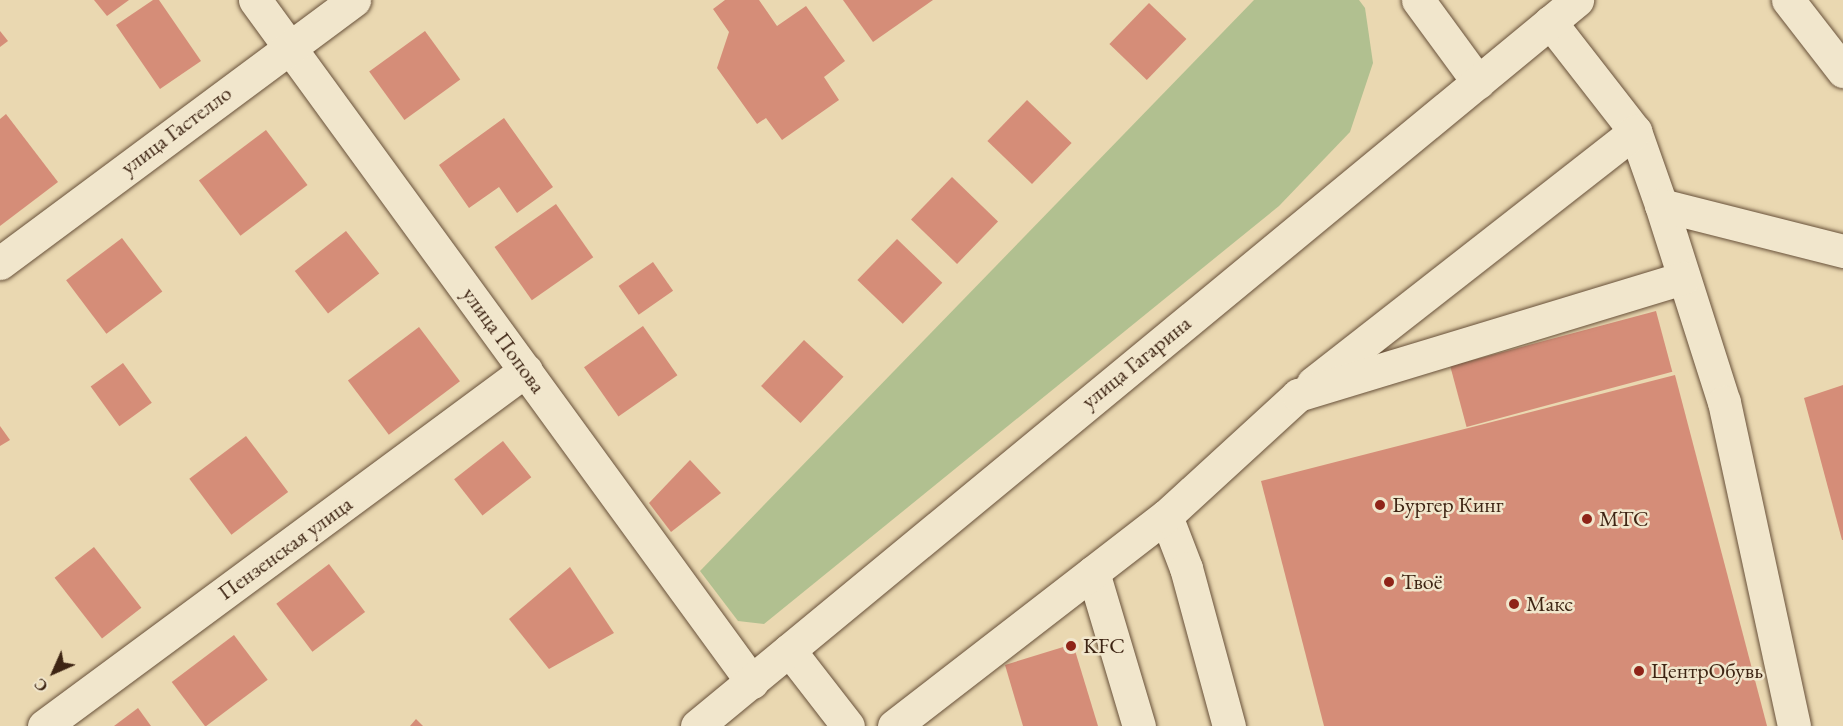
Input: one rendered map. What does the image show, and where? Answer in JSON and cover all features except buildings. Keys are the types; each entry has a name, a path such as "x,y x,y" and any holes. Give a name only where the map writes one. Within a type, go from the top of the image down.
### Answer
{"street":[{"name":"улица Попова","path":"255,0 752,682"},
{"name":"улица Гастелло","path":"0,262 354,0"},
{"path":"1418,0 1478,82"},
{"name":"улица Гагарина","path":"697,726 1577,0"},
{"path":"1788,0 1843,71"},
{"path":"1550,22 1635,131 1661,205 1724,402 1794,726"},
{"path":"894,726 1166,516 1298,395 1635,131"},
{"path":"1661,205 1841,248"},
{"path":"1298,395 1684,278"},
{"name":"Пензенская улица","path":"44,726 526,370"},
{"path":"1166,516 1186,568 1229,726"},
{"path":"1093,572 1139,726"},
{"path":"789,650 848,726"}],"green space":[{"path":"1254,0 1359,0 1365,8 1373,63 1350,132 1279,206 764,624 738,621 700,571"}],"place":[{"name":"Бургер Кинг","path":"1380,505"},
{"name":"МТС","path":"1587,519"},
{"name":"Твоё","path":"1389,582"},
{"name":"Макс","path":"1514,604"},
{"name":"KFC","path":"1071,646"},
{"name":"ЦентрОбувь","path":"1639,671"}]}
